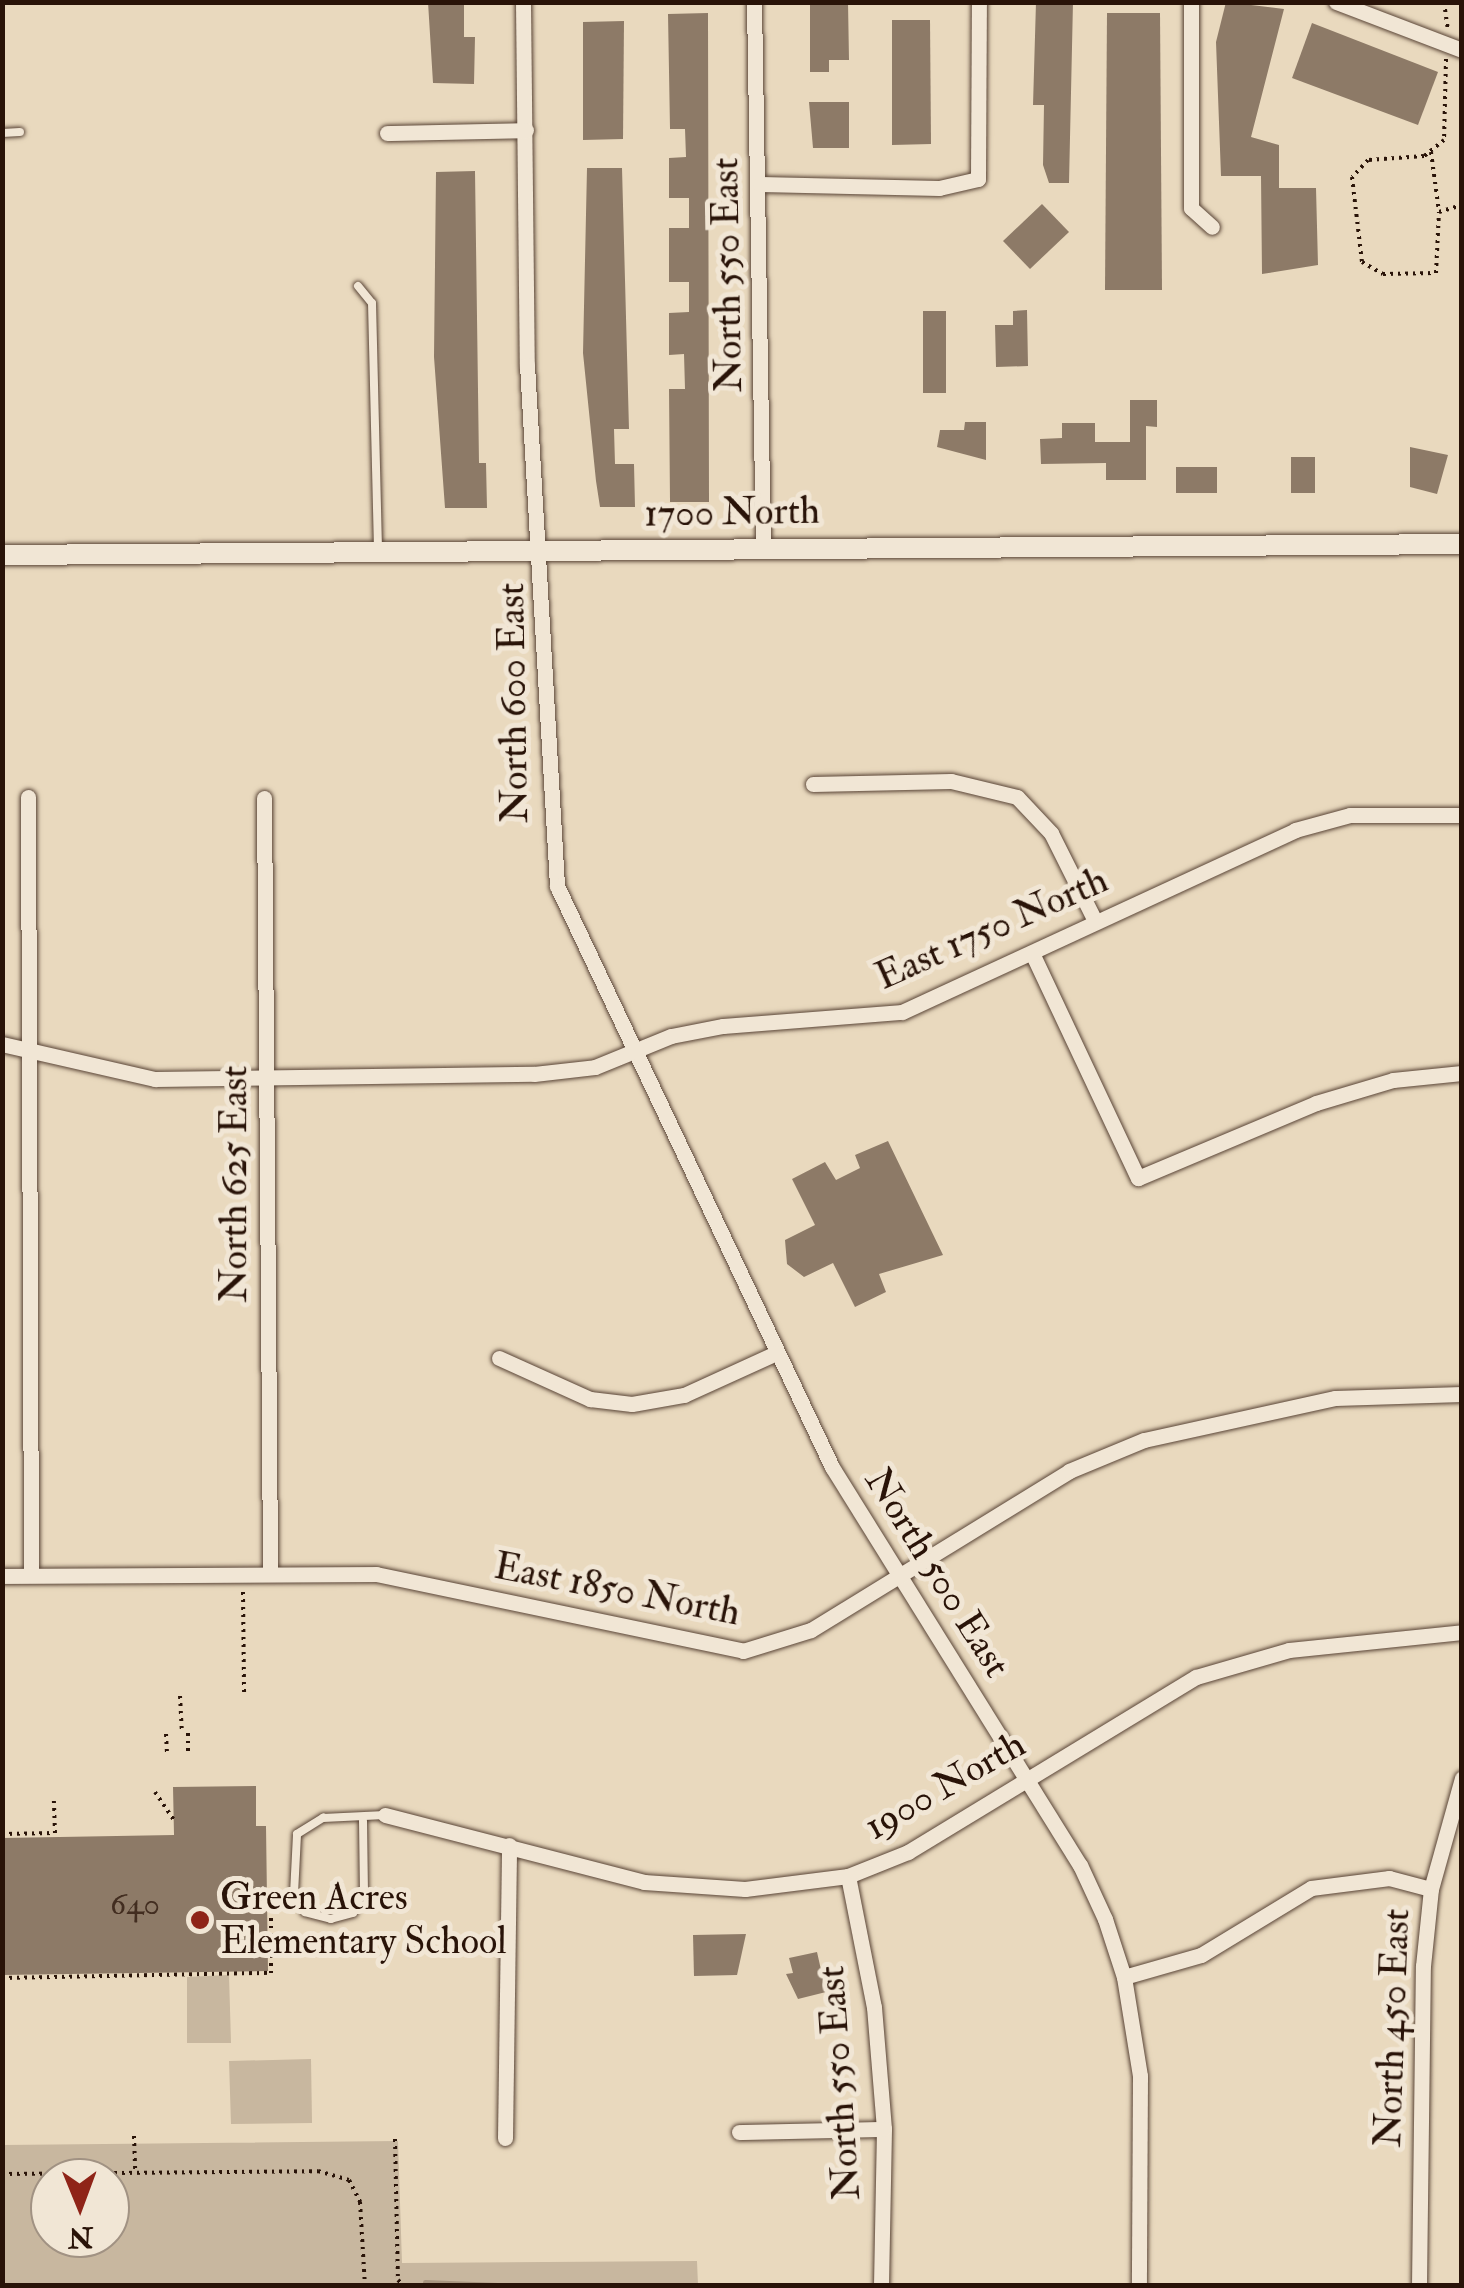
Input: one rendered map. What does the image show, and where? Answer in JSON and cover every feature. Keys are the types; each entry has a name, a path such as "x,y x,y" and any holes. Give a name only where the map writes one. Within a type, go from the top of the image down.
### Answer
{"street":[{"name":"North 600 East","path":"523,2 528,366 544,551 549,835 557,886 630,1051 776,1353"},
{"name":"North 550 East","path":"754,2 760,184 762,548"},
{"path":"760,184 939,188 978,179 979,2"},
{"path":"1191,2 1191,208 1212,227"},
{"path":"1336,2 1462,50"},
{"path":"387,133 526,130"},
{"name":"1700 North","path":"2,555 1462,544"},
{"path":"814,784 952,781 1016,798 1051,833 1095,921"},
{"path":"28,798 31,1576"},
{"name":"North 625 East","path":"264,798 270,1570"},
{"name":"East 1750 North","path":"2,1044 155,1080 534,1074 595,1066 630,1051 723,1026 902,1012 1295,830 1350,815 1462,815"},
{"path":"1032,954 1138,1178 1316,1103 1394,1080 1462,1073"},
{"path":"499,1358 590,1398 632,1404 684,1395 776,1353"},
{"name":"North 500 East","path":"776,1353 832,1467 1080,1864 1124,1977 1140,2076 1139,2286"},
{"name":"East 1850 North","path":"2,1576 270,1570 376,1574 743,1650 811,1630 1068,1471 1144,1440 1318,1400 1462,1394"},
{"name":"1900 North","path":"385,1815 644,1882 745,1889 848,1876 908,1852 1196,1677 1289,1650 1462,1632"},
{"name":"North 450 East","path":"1419,2286 1423,1966 1432,1889 1462,1778"},
{"path":"505,2138 508,1845"},
{"name":"North 550 East","path":"848,1876 874,2007 884,2128 881,2286"},
{"path":"1124,1977 1201,1955 1311,1888 1390,1878 1432,1889"},
{"path":"739,2132 884,2128"}],"lane":[{"path":"2,133 20,132"},
{"path":"358,286 372,302 378,551"},
{"path":"363,1821 364,1889 353,1913 330,1920 304,1912 294,1894 297,1834 323,1818 363,1821 385,1815"}],"path":[{"path":"1444,2 1448,29"},
{"path":"1431,152 1440,212 1436,273 1384,274 1362,262 1349,203 1357,168 1381,155 1431,152 1444,140 1446,58"},
{"path":"1440,212 1462,205"},
{"path":"244,1592 244,1692"},
{"path":"180,1696 188,1756"},
{"path":"166,1734 167,1756"},
{"path":"156,1792 174,1820"},
{"path":"2,1834 55,1833 54,1800"},
{"path":"2,1978 271,1973 271,1908 288,1907"},
{"path":"134,2136 135,2172"},
{"path":"395,2139 398,2280 404,2286"},
{"path":"2,2174 318,2171 349,2180 360,2202 364,2286"}],"shaded area":[{"path":"229,1975 231,2043 187,2043 187,1977"},
{"path":"311,2059 312,2123 231,2124 229,2061"},
{"path":"398,2141 402,2263 697,2261 698,2285 3,2285 3,2145"}],"building":[{"path":"428,2 464,2 464,37 475,37 474,84 433,83"},
{"path":"810,2 848,2 849,60 829,60 829,72 810,72"},
{"path":"1036,2 1073,2 1069,183 1049,183 1043,165 1044,105 1033,105"},
{"path":"1226,2 1284,9 1251,137 1279,145 1279,188 1316,188 1318,265 1262,274 1261,176 1221,176 1216,42"},
{"path":"708,13 709,502 670,502 669,389 685,389 684,354 669,355 669,313 689,312 689,282 669,282 669,228 689,228 689,198 669,198 669,158 686,157 685,129 670,129 668,14"},
{"path":"1107,13 1160,13 1162,290 1105,290"},
{"path":"892,20 930,20 931,144 892,145"},
{"path":"624,21 623,139 583,140 583,22"},
{"path":"1312,23 1438,72 1418,125 1292,78"},
{"path":"809,102 849,102 849,148 813,148"},
{"path":"587,168 622,168 629,429 614,429 615,464 634,464 635,507 600,507 596,481 583,353"},
{"path":"475,171 479,463 486,463 487,508 445,508 434,357 436,172"},
{"path":"1042,204 1069,232 1030,269 1003,241"},
{"path":"1027,310 1028,366 996,367 995,325 1013,325 1013,311"},
{"path":"923,311 946,311 946,393 923,393"},
{"path":"1130,400 1157,400 1157,427 1146,426 1146,480 1106,480 1106,463 1041,464 1040,439 1062,438 1062,423 1095,423 1095,442 1130,442"},
{"path":"965,422 986,422 986,460 937,447 940,430 964,430"},
{"path":"1410,447 1448,455 1437,494 1410,487"},
{"path":"1291,457 1315,457 1315,493 1291,493"},
{"path":"1176,467 1217,467 1217,493 1176,493"},
{"path":"888,1141 943,1255 879,1274 886,1292 855,1307 833,1263 804,1277 787,1264 785,1240 815,1225 792,1179 825,1162 836,1180 860,1168 855,1155"},
{"name":"Green Acres Elementary School","path":"256,1786 256,1826 266,1826 268,1971 2,1975 2,1838 174,1835 173,1787"},
{"path":"746,1934 737,1975 694,1976 693,1935"},
{"path":"817,1952 826,1992 798,1999 786,1974 793,1973 789,1958"}],"waterway":[{"path":"425,2282 520,2286"}],"place":[{"name":"Green Acres Elementary School","path":"200,1920"}]}
